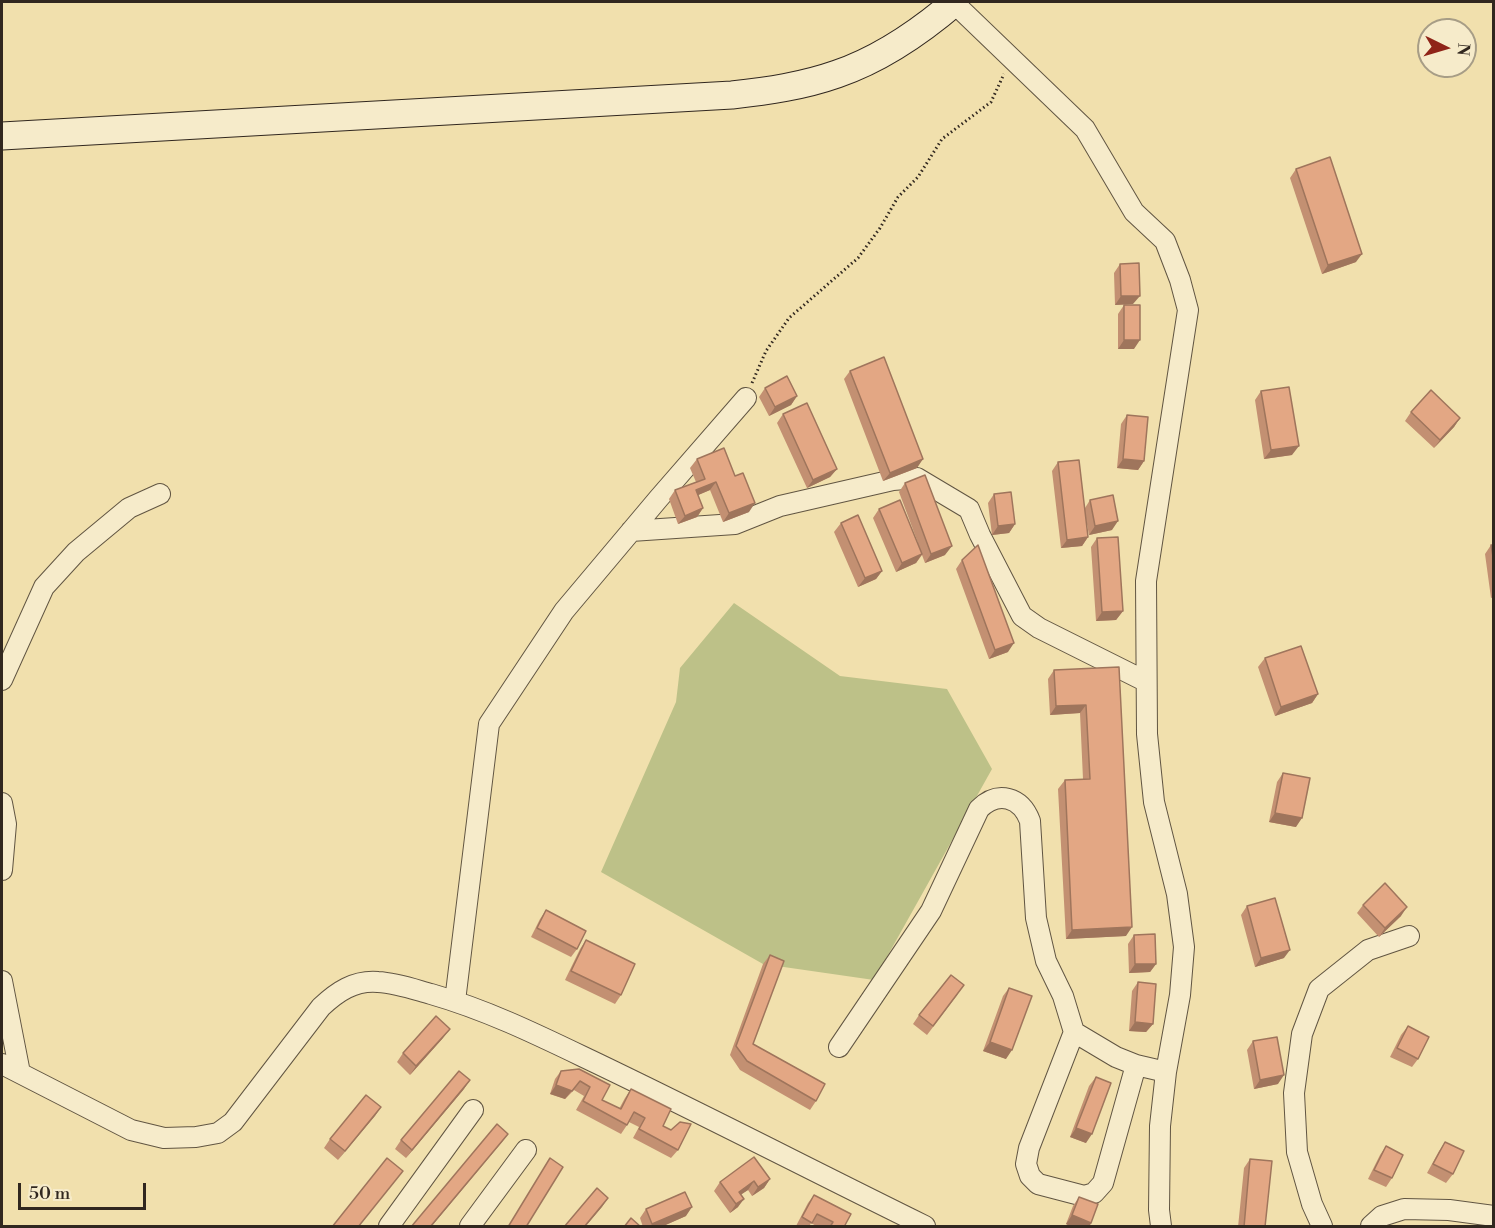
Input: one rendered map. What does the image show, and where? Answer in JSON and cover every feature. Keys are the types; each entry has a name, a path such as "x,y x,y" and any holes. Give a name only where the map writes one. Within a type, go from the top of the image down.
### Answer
{"main road":[{"path":"2,136 732,95 783,88 838,74 888,51 922,28 954,2"}],"street":[{"path":"954,2 1085,129 1134,212 1165,241 1180,280 1188,310 1146,581 1145,681 1147,734 1154,802 1177,894 1184,947 1180,995 1166,1072 1160,1126 1159,1210 1161,1227"},
{"path":"455,1001 489,723 564,611 746,398"},
{"path":"632,531 735,524 780,506 893,480 917,478 969,509 1022,616 1039,628 1145,681"},
{"path":"2,680 44,587 76,552 129,508 160,494"},
{"path":"840,1047 931,911 980,809 987,801 999,797 1016,802 1026,810 1030,821 1036,918 1046,961 1063,996 1074,1032 1029,1148 1026,1164 1030,1176 1038,1184 1084,1196 1094,1193 1103,1182 1136,1065"},
{"path":"2,803 6,824 2,870"},
{"path":"1322,1227 1312,1203 1297,1152 1294,1093 1302,1034 1319,989 1368,950 1409,936"},
{"path":"2,981 20,1074"},
{"path":"2,1064 131,1130 164,1137 196,1137 218,1133 233,1122 321,1007 339,991 375,981 404,986 500,1017 693,1109 925,1227"},
{"path":"1074,1032 1136,1065 1166,1072"},
{"path":"389,1227 473,1110"},
{"path":"470,1227 526,1150"},
{"path":"1371,1227 1382,1216 1404,1209 1449,1210 1494,1216"}],"path":[{"path":"746,398 765,351 789,318 858,258 880,228 898,197 918,177 942,139 991,102 1012,57"}],"green space":[{"path":"734,603 840,676 947,689 992,769 874,980 763,964 601,872 676,702 680,668"}],"building":[{"path":"1330,157 1362,254 1328,265 1296,169"},
{"path":"1139,263 1140,296 1121,296 1120,264"},
{"path":"1124,305 1140,305 1140,340 1124,340"},
{"path":"884,357 923,459 890,473 850,371"},
{"path":"787,376 797,396 775,407 765,388"},
{"path":"1289,387 1299,446 1271,450 1261,391"},
{"path":"1431,390 1460,418 1440,440 1411,412"},
{"path":"807,403 837,469 813,480 783,414"},
{"path":"1127,415 1148,417 1144,461 1123,459"},
{"path":"724,448 735,476 743,473 755,503 729,513 716,482 696,490 703,508 685,516 675,490 705,479 697,459"},
{"path":"1079,460 1088,537 1067,540 1058,462"},
{"path":"925,475 952,546 931,554 905,483"},
{"path":"1011,492 1015,524 998,526 994,494"},
{"path":"1113,495 1118,521 1095,526 1090,500"},
{"path":"900,500 922,554 902,563 879,509"},
{"path":"858,515 882,571 865,578 841,523"},
{"path":"1118,537 1123,611 1102,612 1097,538"},
{"path":"978,545 1014,643 995,650 962,560"},
{"path":"1491,545 1494,545 1494,563"},
{"path":"1301,646 1318,694 1281,707 1265,658"},
{"path":"1119,667 1132,927 1072,930 1065,780 1090,779 1086,705 1056,706 1054,670"},
{"path":"1283,773 1310,778 1302,818 1275,813"},
{"path":"1385,883 1407,907 1385,928 1363,905"},
{"path":"1275,898 1290,950 1261,958 1247,906"},
{"path":"546,910 586,931 577,949 537,928"},
{"path":"1155,934 1156,964 1135,964 1134,935"},
{"path":"586,940 635,964 621,995 571,971"},
{"path":"770,955 784,961 753,1044 825,1084 816,1101 747,1061 736,1046"},
{"path":"951,975 964,985 933,1026 919,1015"},
{"path":"1138,982 1156,984 1153,1024 1135,1022"},
{"path":"1009,988 1032,996 1012,1050 990,1042"},
{"path":"436,1016 450,1029 416,1066 403,1053"},
{"path":"1408,1026 1429,1037 1418,1059 1397,1048"},
{"path":"1277,1037 1284,1075 1260,1080 1253,1041"},
{"path":"579,1069 610,1085 602,1100 621,1109 631,1089 671,1109 663,1126 671,1130 680,1122 691,1124 678,1150 639,1129 645,1118 634,1112 627,1125 583,1101 590,1087 580,1081 572,1091 556,1085 561,1071"},
{"path":"459,1071 470,1080 412,1150 401,1140"},
{"path":"1096,1077 1111,1083 1092,1134 1076,1128"},
{"path":"366,1095 381,1107 345,1151 330,1139"},
{"path":"497,1124 508,1134 430,1227 411,1227"},
{"path":"1445,1142 1464,1151 1453,1174 1433,1164"},
{"path":"1386,1146 1403,1155 1392,1178 1374,1170"},
{"path":"754,1157 770,1179 758,1187 754,1181 739,1192 744,1199 736,1204 720,1182"},
{"path":"387,1158 403,1171 358,1227 332,1227"},
{"path":"550,1158 563,1167 526,1227 508,1227"},
{"path":"1250,1159 1272,1161 1265,1227 1244,1227"},
{"path":"597,1188 608,1198 584,1227 564,1227"},
{"path":"685,1192 692,1207 652,1224 646,1209"},
{"path":"814,1195 851,1214 844,1227 830,1227 833,1222 817,1214 812,1223 802,1217"},
{"path":"1079,1197 1098,1204 1091,1223 1072,1215"},
{"path":"631,1218 641,1227 624,1227"}]}
